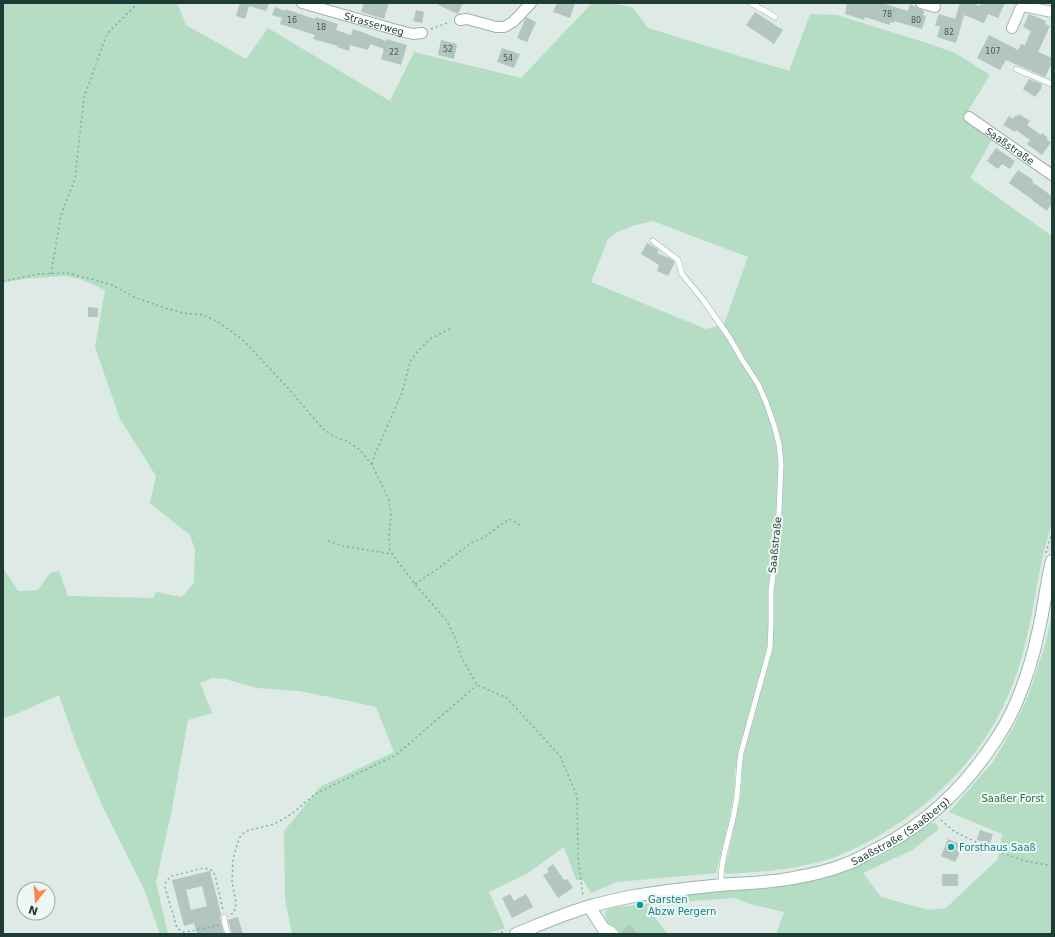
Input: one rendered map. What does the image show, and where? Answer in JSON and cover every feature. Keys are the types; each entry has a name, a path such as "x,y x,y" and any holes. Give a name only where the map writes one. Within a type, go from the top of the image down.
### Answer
{"street":[{"name":"Strasserweg","path":"302,3 413,34 422,33"},
{"path":"460,20 467,19 496,27 504,27 513,22 531,3"},
{"path":"921,3 935,7"},
{"path":"1012,28 1020,10 1023,7 1052,12"},
{"name":"Saaßstraße","path":"969,117 1052,175"},
{"name":"Saaßstraße (Saaßberg)","path":"587,907 643,895 721,885 770,882 820,873 847,864 894,840 933,812 943,804 966,780 986,755 1016,705 1039,632 1048,559"},
{"path":"516,934 587,907 607,934"}],"lane":[{"path":"751,3 775,17"},
{"path":"1016,69 1052,84"},
{"name":"Saaßstraße","path":"653,241 678,260 682,274 720,323 758,384 766,402 779,444 781,464 778,534 771,591 770,648 739,761 735,810 722,867 721,885"},
{"path":"224,917 228,934"},
{"path":"599,923 608,926 616,934"}],"path":[{"path":"52,274 60,215 75,179 84,97 107,34 134,7 135,3"},
{"path":"422,33 439,25 460,20"},
{"path":"3,281 39,274 67,273 112,285 136,298 165,308 184,313 204,315 220,323 243,340 288,388 322,428 335,437 347,441 360,450 372,465 389,500 391,514 389,536 390,551 415,584 446,620 454,635 461,656 477,684 507,698 560,756 577,796 578,856 587,907"},
{"path":"372,465 375,454 402,393 410,362 430,339 450,329"},
{"path":"415,584 471,543 483,538 509,520 521,526"},
{"path":"1048,559 1052,532"},
{"path":"328,541 343,546 392,554"},
{"path":"225,924 183,932 177,928 165,887 166,881 172,876 204,868 211,870 216,875 224,917 234,913 236,903 232,882 233,859 238,841 246,831 274,824 287,817 315,794 396,755 477,684"},
{"path":"933,812 955,832 993,850 1026,862 1052,866"}],"green space":[{"path":"3,3 177,3 186,25 246,59 268,28 390,101 414,52 521,78 592,3 610,3 632,7 648,28 789,71 810,14 837,15 955,53 990,75 963,119 993,138 970,178 1052,236 1052,524 1043,555 1027,639 1011,689 1000,714 986,737 952,779 933,797 911,815 866,843 826,860 776,870 727,874 724,871 741,794 742,766 735,768 734,793 716,873 617,882 591,893 583,880 576,880 564,847 528,873 489,892 505,928 487,934 292,934 285,899 284,831 320,787 394,752 376,707 298,691 257,688 225,679 212,678 200,683 212,713 188,720 172,809 156,882 168,934 160,934 144,889 102,805 76,744 59,695 16,714 3,718 3,568 18,591 38,590 50,573 59,571 68,596 153,598 156,592 182,597 194,583 195,550 190,535 150,503 156,476 120,419 95,347 105,290 80,279 64,276 23,279 3,283","holes":["653,221 748,257 724,324 706,329 591,282 608,239 617,232 632,226"]},
{"name":"Saaßer Forst","path":"1052,613 1052,934 776,934 784,912 750,904 736,898 646,906 667,934 610,934 607,929 605,913 605,911 609,909 670,901 672,898 687,894 820,879 848,871 888,852 932,823 937,824 938,830 912,850 863,873 881,897 929,910 946,908 998,859 1002,834 949,812 993,762 1014,726 1029,694 1046,642"}],"building":[{"path":"240,3 269,3 266,11 249,6 245,19 236,16"},
{"path":"364,3 389,3 384,19 361,12"},
{"path":"434,3 463,3 458,14"},
{"path":"557,3 575,3 570,18 553,12"},
{"path":"847,3 881,3 908,11 910,4 924,11 923,15 926,16 922,29 894,21 894,23 890,22 890,25 865,17 864,20 845,14"},
{"path":"960,3 971,3 980,6 981,3 1005,3 998,18 988,14 984,23 964,15 956,43 937,37 940,27 935,25 939,14 955,19"},
{"path":"275,7 285,11 285,9 315,19 316,17 338,24 336,30 351,35 353,29 386,41 387,39 407,45 401,65 381,59 384,49 370,44 368,50 350,45 349,51 337,47 338,46 313,39 315,35 280,24 282,18 272,15"},
{"path":"416,10 424,12 422,23 413,21"},
{"path":"755,12 783,30 774,44 746,25"},
{"path":"1029,14 1046,21 1045,24 1050,26 1038,52 1052,58 1052,63 1045,77 1006,60 1000,70 977,58 989,35 1018,50 1021,44 1025,45 1031,31 1023,27"},
{"path":"526,17 536,22 527,42 517,38"},
{"path":"441,40 457,44 454,59 438,55"},
{"path":"502,48 520,54 514,68 497,62"},
{"path":"1029,79 1042,84 1041,89 1035,97 1023,89"},
{"path":"1019,114 1030,121 1027,125 1041,135 1042,133 1048,138 1047,140 1051,142 1042,155 1027,144 1030,140 1016,130 1015,132 1003,125 1009,116 1013,119"},
{"path":"996,148 1015,161 1010,169 1002,164 998,169 987,161"},
{"path":"1018,170 1052,196 1052,203 1047,211 1009,183"},
{"path":"647,243 659,250 657,253 675,262 668,276 657,271 659,265 641,254"},
{"path":"88,307 98,308 98,317 88,317"},
{"path":"980,830 993,834 990,844 977,840"},
{"name":"Forsthaus Saaß","path":"948,839 960,844 957,850 960,852 955,862 941,856"},
{"path":"553,864 564,880 567,879 573,888 558,898 543,875 549,872 547,869"},
{"path":"210,871 221,914 220,918 224,934 197,934 194,923 184,926 172,880","holes":["202,886 207,906 191,910 186,890"]},
{"path":"942,874 958,874 958,886 942,886"},
{"path":"510,894 514,901 526,894 533,907 512,918 502,898"},
{"path":"238,917 243,934 232,934 228,920"},
{"path":"629,924 638,934 620,934 620,933"}],"place":[{"name":"Forsthaus Saaß","path":"951,847"},
{"name":"Garsten Abzw Pergern","path":"640,905"}]}
